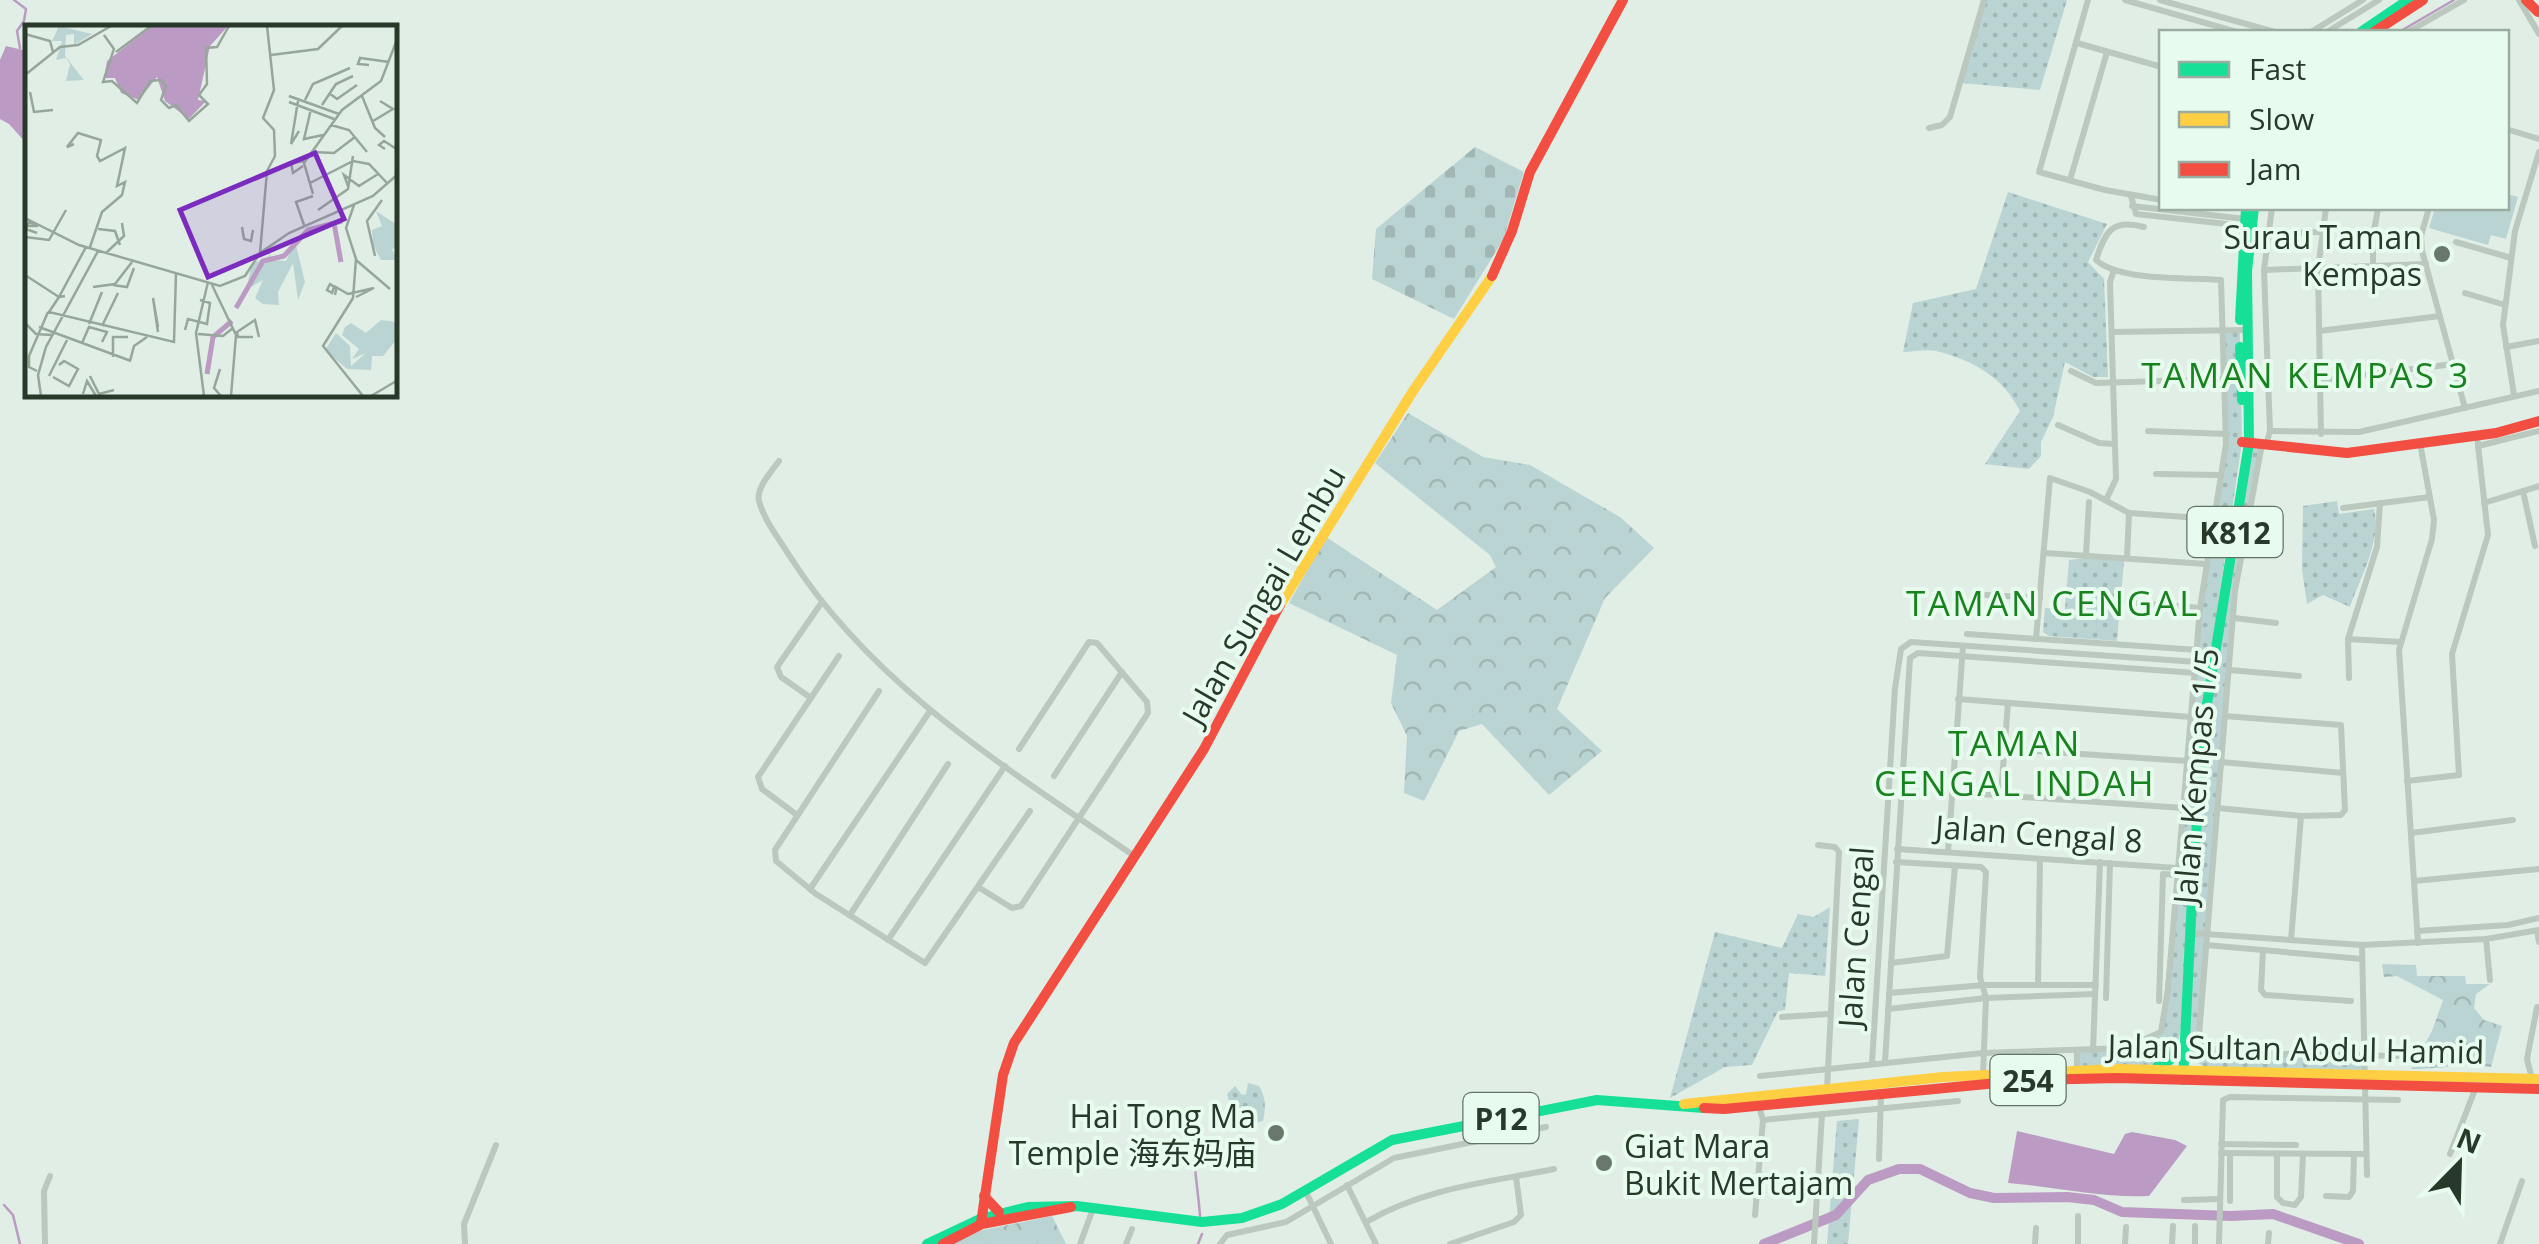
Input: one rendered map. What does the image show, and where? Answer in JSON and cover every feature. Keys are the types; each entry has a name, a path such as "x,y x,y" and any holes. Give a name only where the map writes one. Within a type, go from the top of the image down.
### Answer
{"main road":[{"name":"Jalan Sungai Lembu","path":"981,1221 1010,1051 1204,749 1294,578 1493,274 1512,231 1530,172 1623,0"},
{"path":"2364,30 2408,0"},
{"path":"2377,30 2423,0"},
{"path":"2526,0 2538,14"},
{"name":"K812","path":"2180,1075 2214,632 2255,443 2243,330 2247,220"},
{"path":"2255,443 2334,453 2478,441 2539,421"},
{"path":"2142,1069 2164,1064 2182,1048 2192,1062 2215,1072"},
{"name":"Jalan Sultan Abdul Hamid","path":"1668,1106 1983,1075 2078,1070 2536,1082"},
{"name":"Jalan Sultan Abdul Hamid","path":"1668,1106 1759,1107 2029,1080 2215,1072 2476,1086 2536,1082"},
{"name":"P12","path":"928,1244 1000,1212 1055,1203 1210,1222 1244,1218 1306,1192 1368,1150 1392,1140 1597,1100 1668,1106"},
{"path":"984,1196 1000,1212"},
{"name":"P12","path":"943,1244 981,1221 1072,1206"}],"street":[{"path":"1929,128 1942,126 1950,118 1984,0"},
{"path":"2088,0 2039,172 2159,200"},
{"path":"2128,0 2230,30"},
{"path":"2160,0 2268,30"},
{"path":"2314,30 2350,3 2362,0"},
{"path":"2330,30 2379,0"},
{"path":"2412,30 2464,0"},
{"path":"2526,0 2539,34"},
{"path":"2077,43 2159,66"},
{"path":"2070,180 2107,52"},
{"path":"2509,130 2539,140"},
{"path":"2514,395 2503,325 2505,305 2511,258 2539,152"},
{"path":"2527,188 2539,192"},
{"path":"2131,196 2136,214 2247,220"},
{"path":"2132,206 2159,209"},
{"path":"2165,210 2247,220"},
{"name":"Jalan Kempas 1/5","path":"2272,210 2264,270 2270,431 2255,443 2235,590 2199,1035 2220,1053 2404,1056"},
{"path":"2321,434 2318,269 2326,210"},
{"path":"2373,267 2372,238 2378,210"},
{"path":"2428,210 2420,236 2465,408"},
{"path":"2144,227 2125,222 2106,236 2096,260 2114,270 2221,280 2225,378 2226,434 2200,608 2177,871 2164,989 2159,1001"},
{"path":"2268,233 2321,232"},
{"path":"2456,242 2511,258"},
{"path":"2264,270 2426,264"},
{"path":"2106,500 2115,484 2110,282 2114,270"},
{"path":"2465,293 2505,305"},
{"path":"2319,331 2440,316"},
{"path":"2112,332 2243,330"},
{"path":"2506,348 2539,341"},
{"path":"2321,380 2454,364"},
{"path":"2071,372 2096,383 2225,378"},
{"path":"2270,431 2321,434 2390,427 2539,390"},
{"path":"2058,424 2099,443 2114,444"},
{"path":"2407,781 2459,776 2452,654 2486,548 2478,441 2539,431"},
{"path":"2148,432 2226,434"},
{"path":"2418,942 2401,642 2432,539 2434,520 2420,443"},
{"path":"779,462 761,487 758,499 770,525 822,602 855,640 930,710 1133,855"},
{"path":"2156,474 2220,476"},
{"path":"2036,639 2049,480 2054,477 2130,513 2214,519"},
{"path":"2484,504 2539,486"},
{"path":"2522,491 2535,546"},
{"path":"2343,508 2430,497"},
{"path":"2086,555 2089,502"},
{"path":"2349,678 2348,639 2377,546 2380,503"},
{"path":"2127,558 2130,513"},
{"path":"2046,552 2206,564"},
{"path":"1986,595 2040,598"},
{"path":"811,698 781,677 777,667 822,602"},
{"path":"2123,602 2200,608"},
{"path":"2234,618 2276,623"},
{"path":"1967,634 2198,650"},
{"path":"2348,639 2401,642"},
{"path":"978,888 1012,908 1021,906 1148,714 1147,702 1098,643 1089,642 1019,749"},
{"name":"Jalan Cengal","path":"1872,1064 1899,654 1910,642 2212,663"},
{"path":"1948,852 1962,646"},
{"path":"1885,1062 1909,662 1913,655 2196,672"},
{"path":"797,816 762,789 758,777 839,656"},
{"path":"2229,670 2299,676"},
{"path":"1054,776 1122,672"},
{"path":"880,691 774,850 776,861 810,889 920,962 929,961 1030,811"},
{"path":"1958,699 2192,717"},
{"path":"2001,794 2008,704"},
{"path":"810,889 930,710"},
{"path":"2218,808 2301,816 2341,816 2345,810 2342,726 2225,716"},
{"path":"2004,749 2187,761"},
{"path":"2222,762 2343,772"},
{"path":"850,915 948,764"},
{"path":"888,940 1004,766"},
{"path":"1952,792 2182,808"},
{"path":"2290,940 2301,816"},
{"path":"2411,833 2514,820"},
{"path":"1818,845 1835,846 1838,852 1826,1068 1826,1090 1829,1096 1838,1098"},
{"name":"Jalan Cengal 8","path":"1897,848 2177,871"},
{"path":"2038,985 2040,859"},
{"path":"1896,862 1980,868 1986,872 1980,977 1986,998 1983,1075"},
{"path":"2093,1051 2100,862"},
{"path":"2106,998 2110,863"},
{"path":"1892,962 1947,956 1955,866"},
{"path":"2414,881 2539,870"},
{"path":"1760,1076 1983,1053 2125,1048 2158,1034 2163,1027 2163,874 2177,871"},
{"path":"2417,931 2508,925 2539,918"},
{"path":"2508,925 2509,937"},
{"path":"2189,932 2362,945 2486,939 2538,931 2539,942"},
{"path":"2486,939 2490,980"},
{"path":"2362,945 2366,1175"},
{"path":"2206,946 2362,959"},
{"path":"2263,950 2261,990 2265,995 2351,1001"},
{"path":"1889,993 1985,986 2096,989"},
{"path":"1888,1010 2096,989"},
{"path":"2164,989 2185,990"},
{"path":"2536,1082 2527,1058 2537,1007"},
{"path":"1782,1017 1829,1014"},
{"path":"2077,1051 2078,1070"},
{"path":"2450,1154 2476,1086"},
{"path":"1880,1159 1881,1094"},
{"path":"2219,1244 2223,1100 2398,1100"},
{"path":"1763,1120 1958,1101"},
{"path":"1755,1215 1763,1120 1759,1107"},
{"path":"1814,1244 1822,1114"},
{"path":"1220,1244 1227,1235 1286,1222 1394,1158 1546,1127"},
{"path":"464,1244 464,1224 496,1144"},
{"path":"2221,1144 2296,1145"},
{"path":"2220,1153 2366,1154"},
{"path":"2184,1200 2230,1198 2230,1153"},
{"path":"2276,1154 2279,1200 2295,1205 2299,1203 2302,1154"},
{"path":"2326,1196 2349,1197 2353,1191 2354,1154"},
{"path":"1368,1221 1396,1204 1427,1194 1554,1169"},
{"path":"45,1244 44,1191 50,1176"},
{"path":"1450,1244 1514,1222 1521,1215 1516,1177"},
{"path":"2500,1244 2522,1181"},
{"path":"1347,1185 1376,1244"},
{"path":"1306,1192 1331,1244"},
{"path":"1080,1244 1093,1208"},
{"path":"2078,1216 2078,1244"},
{"path":"2172,1244 2173,1226"},
{"path":"2195,1244 2196,1226"},
{"path":"2126,1227 2126,1244"},
{"path":"1126,1244 1132,1228"},
{"path":"2035,1244 2036,1228"},
{"path":"2268,1244 2269,1233"}],"green space":[{"path":"1984,0 2067,0 2040,90 1962,83"},
{"path":"1475,147 1524,172 1503,240 1454,319 1372,279 1376,229"},
{"path":"2008,192 2107,224 2088,262 2104,279 2108,377 2093,377 2065,362 2053,417 2041,442 2041,456 2029,469 1985,464 2020,411 1996,379 1950,355 1932,350 1903,352 1913,303 1976,289"},
{"path":"2509,195 2518,197 2506,239 2491,235 2488,245 2429,228 2434,210 2509,210"},
{"path":"2223,330 2240,330 2242,442 2214,632 2249,443 2262,444 2235,591 2199,1035 2213,1050 2362,1054 2363,1076 2215,1072 2188,1058 2183,1012 2178,1047 2164,1064 2077,1070 2077,1051 2125,1048 2161,1032 2200,608 2226,444"},
{"path":"1408,413 1483,457 1530,465 1620,517 1654,548 1605,598 1557,709 1602,751 1549,795 1482,724 1459,731 1424,801 1404,793 1407,736 1391,703 1397,655 1289,603 1326,537 1437,610 1496,567 1490,555 1375,463"},
{"path":"2337,501 2339,514 2374,509 2373,546 2350,607 2323,595 2307,604 2302,569 2303,506"},
{"path":"2069,560 2124,561 2117,641 2049,636 2043,632 2045,608 2065,609"},
{"path":"1830,907 1825,976 1789,973 1785,1010 1778,1011 1752,1065 1725,1067 1670,1098 1715,932 1782,948 1798,914 1814,917"},
{"path":"2382,964 2416,965 2417,976 2465,976 2466,984 2490,984 2476,994 2474,1008 2484,1020 2502,1026 2491,1067 2411,1069 2432,1031 2443,1000 2397,976 2384,977"},
{"path":"1248,1083 1259,1086 1265,1112 1263,1121 1243,1126 1233,1115 1227,1094 1235,1086 1242,1095 1246,1094"},
{"path":"1859,1119 1848,1244 1827,1244 1837,1121"},
{"path":"1052,1216 1066,1244 953,1244 979,1231"}],"shaded area":[{"path":"6,46 25,51 25,142 0,119 0,60"},
{"path":"2017,1131 2114,1154 2125,1134 2132,1132 2187,1146 2149,1196 2096,1194 2008,1183"}],"waterway":[{"path":"14,0 26,9 17,31 20,48"},
{"path":"2402,30 2454,0"},
{"path":"1195,1107 1193,1145 1200,1216"},
{"path":"1764,1244 1836,1215 1868,1180 1899,1169 1920,1169 1970,1193 1994,1198 2067,1197 2094,1200 2122,1212 2273,1214 2359,1244"},
{"path":"4,1205 13,1215 20,1244"},
{"path":"1198,1244 1202,1234"}],"traffic: fast":[{"path":"2364,30 2408,0"},
{"path":"2240,320 2246,210"},
{"path":"2183,1080 2194,858 2207,704 2249,443 2247,271 2254,210"},
{"path":"2240,347 2242,400"},
{"path":"2157,1067 2170,1060 2178,1047"},
{"path":"927,1244 980,1219 1028,1207 1077,1206 1202,1222 1242,1218 1282,1204 1392,1140 1597,1100 1704,1108"}],"traffic: slow":[{"path":"1280,605 1413,391 1492,276"},
{"path":"1684,1104 1943,1077 2116,1069 2539,1079"}],"traffic: jam":[{"path":"1492,276 1512,231 1530,172 1623,0"},
{"path":"2377,30 2423,0"},
{"path":"2526,0 2538,12"},
{"path":"2242,442 2347,453 2496,433 2539,421"},
{"path":"981,1223 1003,1075 1014,1043 1204,749 1280,605"},
{"path":"1704,1108 2029,1080 2117,1078 2539,1089"},
{"path":"984,1196 999,1212"},
{"path":"943,1244 982,1224 1071,1207"}],"place":[{"name":"Surau Taman Kempas","path":"2442,254"},
{"name":"Hai Tong Ma Temple 海东妈庙","path":"1276,1133"},
{"name":"Giat Mara Bukit Mertajam","path":"1604,1163"}],"district":[{"name":"TAMAN KEMPAS 3","path":"2306,374"},
{"name":"TAMAN CENGAL","path":"2053,602"},
{"name":"TAMAN CENGAL INDAH","path":"2015,762"}]}
